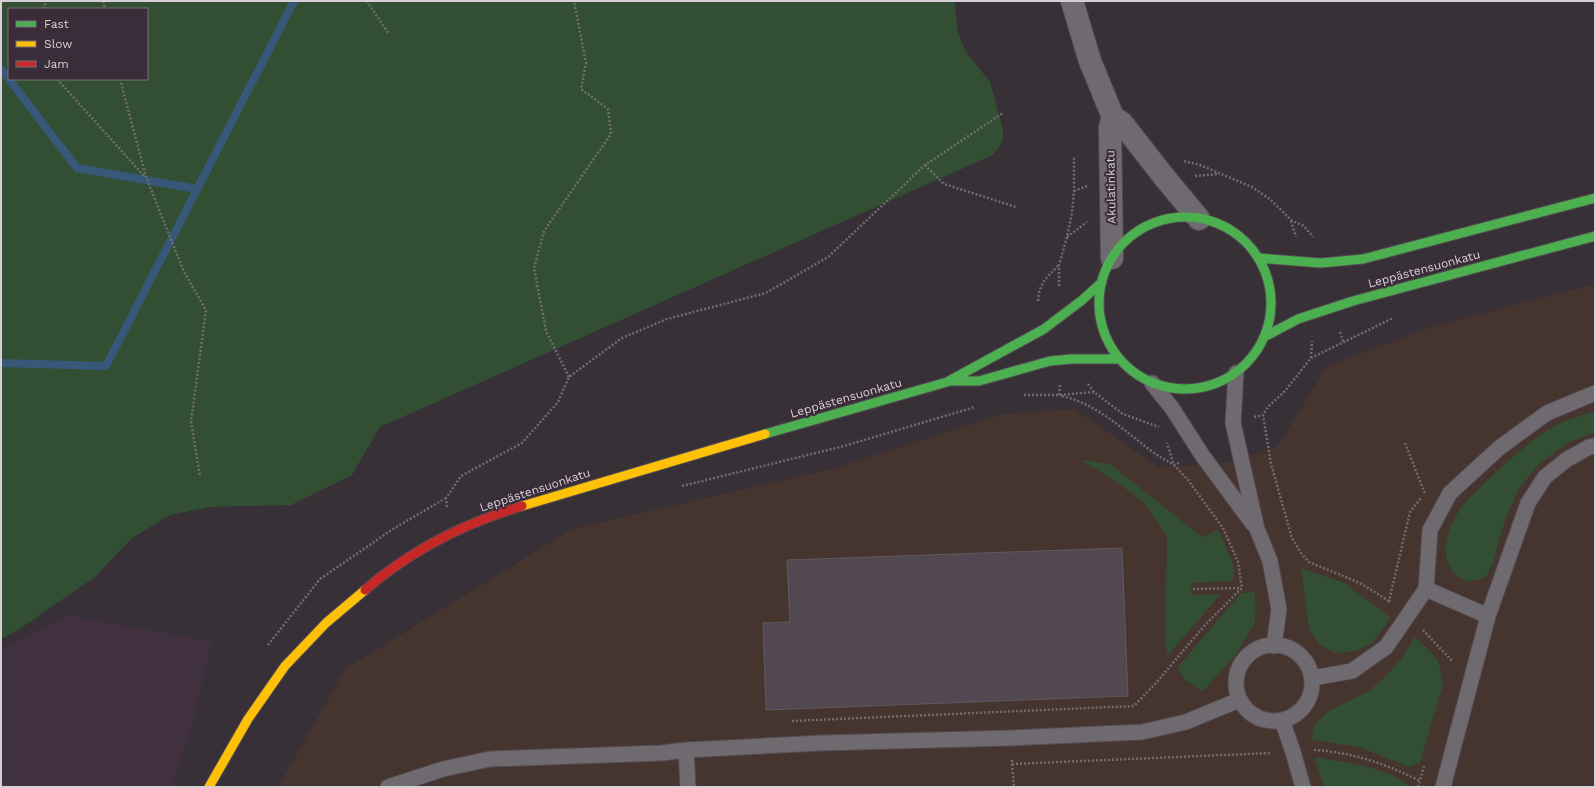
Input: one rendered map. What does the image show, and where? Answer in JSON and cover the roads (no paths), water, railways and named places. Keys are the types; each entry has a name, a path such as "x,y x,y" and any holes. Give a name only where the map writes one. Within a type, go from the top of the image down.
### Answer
{"main road":[{"path":"1258,258 1321,263 1363,259 1595,198"},
{"path":"1175,218 1199,219 1222,226 1242,239 1258,258 1267,276 1271,296 1270,318 1264,337 1252,357 1236,373 1216,383 1195,389 1173,388 1152,383 1134,373 1119,359 1108,342 1101,322 1099,302 1102,282 1112,258 1129,238 1152,224 1175,218"},
{"name":"Leppästensuonkatu","path":"1264,337 1298,319 1353,301 1595,236"},
{"name":"Leppästensuonkatu","path":"209,787 248,719 286,666 326,623 367,588 407,559 451,533 508,510 644,468 947,382 1044,328 1081,301 1102,282"},
{"name":"Leppästensuonkatu","path":"947,382 979,381 1050,361 1071,359 1119,359"}],"street":[{"path":"1072,1 1090,61 1113,118 1122,123 1199,219"},
{"name":"Akulatinkatu","path":"1112,258 1110,128 1113,118"}],"lane":[{"path":"1236,373 1233,423 1258,529 1270,562 1279,609 1274,646"},
{"path":"1152,383 1172,408 1202,455 1258,529"},
{"path":"1312,678 1352,671 1386,647 1426,589 1430,530 1450,493 1499,448 1547,413 1595,393"},
{"path":"1443,787 1488,616 1528,503 1545,477 1566,460 1589,447 1595,446"},
{"path":"1426,589 1488,616"},
{"path":"1269,645 1283,646 1296,652 1306,663 1312,678 1311,694 1304,708 1291,718 1275,722 1260,720 1248,712 1239,700 1235,685 1238,671 1245,658 1256,650 1269,645"},
{"path":"388,787 443,769 490,759 662,753 686,750 821,742 1011,738 1142,732 1186,722 1239,700"},
{"path":"1282,720 1294,752 1303,787"},
{"path":"686,750 688,787"}],"waterway":[{"path":"1,363 106,366 294,1"},
{"path":"1,69 8,78"},
{"path":"9,80 77,168 197,189"}]}
